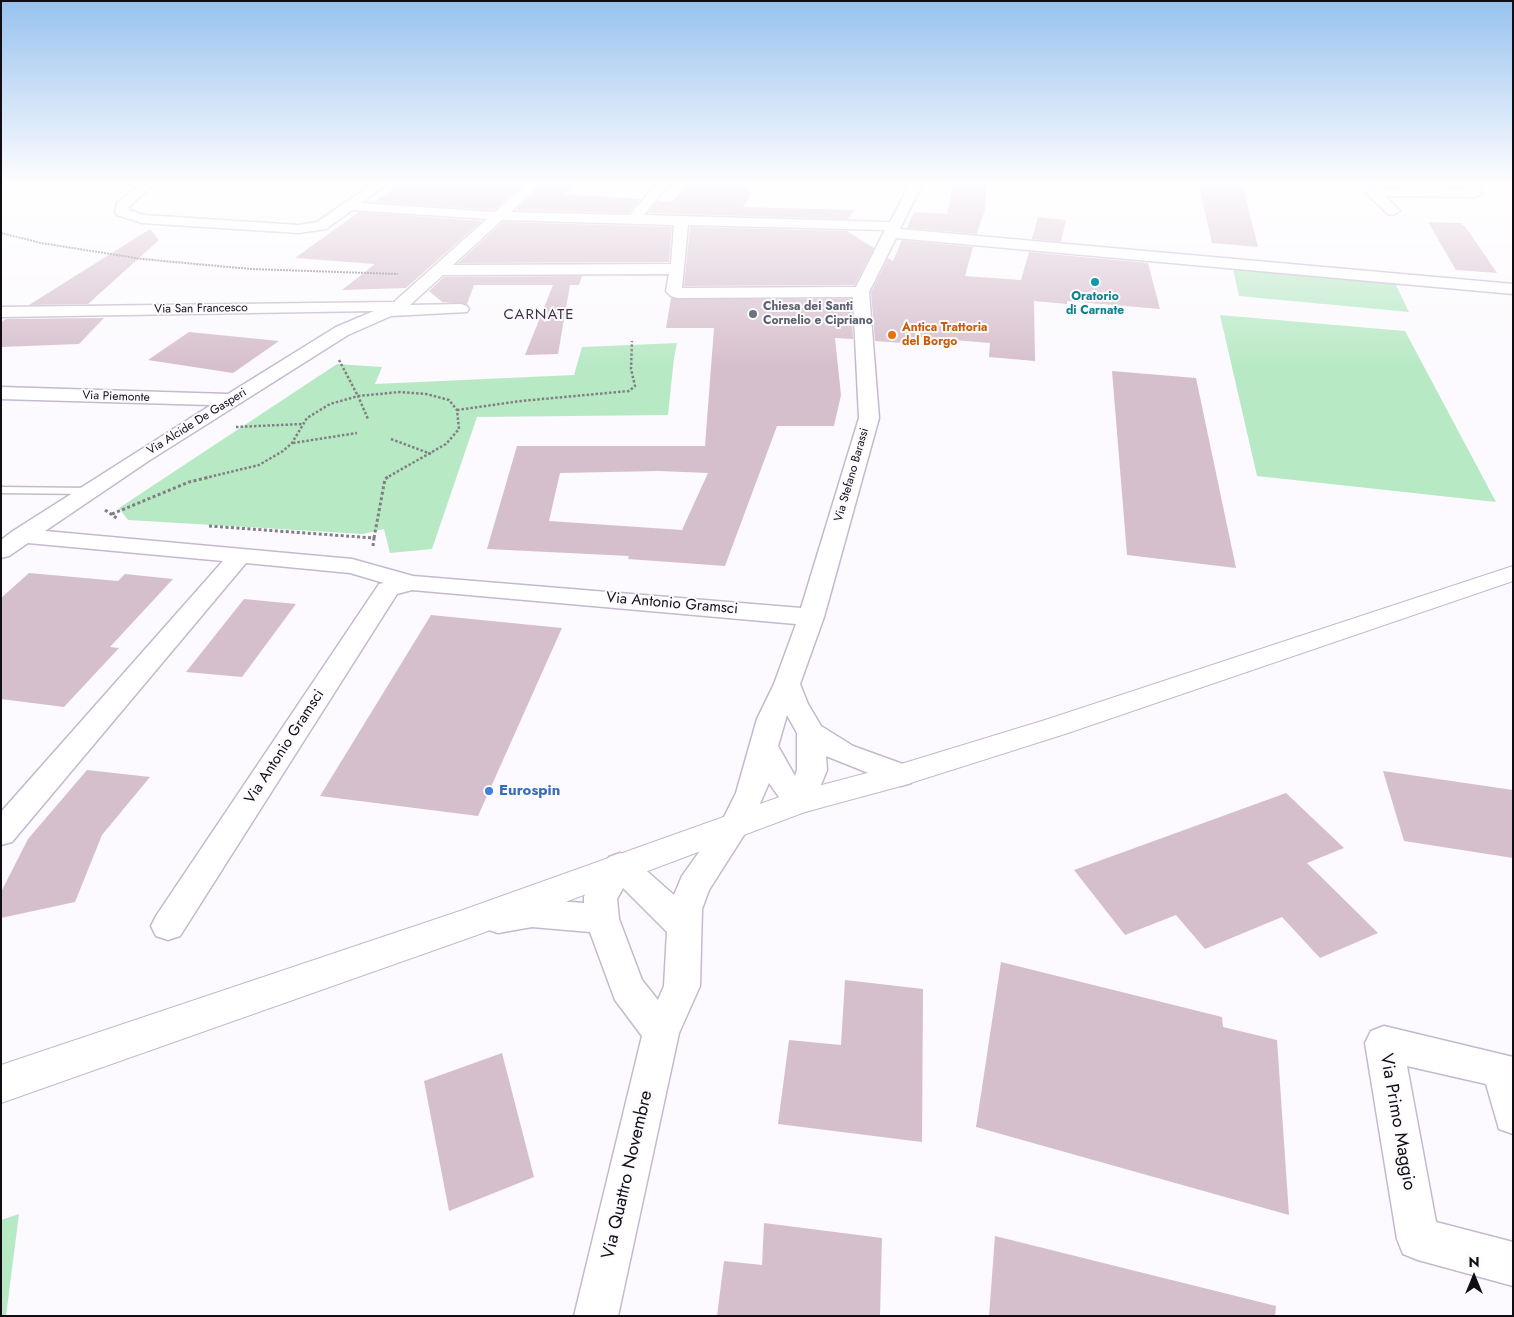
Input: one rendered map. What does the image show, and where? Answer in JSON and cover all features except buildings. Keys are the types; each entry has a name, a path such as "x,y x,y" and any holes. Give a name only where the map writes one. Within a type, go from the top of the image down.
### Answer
{"main road":[{"path":"1,1084 465,924 799,802 901,775 1056,727 1513,573"}],"street":[{"path":"395,308 469,243"},
{"path":"679,294 674,291 680,243"},
{"path":"662,305 679,294 861,292 886,243"},
{"path":"1043,243 1513,289"},
{"path":"437,273 678,269"},
{"name":"Via Stefano Barassi","path":"736,824 751,793 771,719 787,684 811,616 869,418 861,292"},
{"name":"Via Alcide De Gasperi","path":"1,551 89,491 230,400 342,331 395,308"},
{"name":"Via San Francesco","path":"1,312 461,308"},
{"name":"Via Piemonte","path":"1,393 230,400"},
{"name":"Via Antonio Gramsci","path":"21,536 352,566 412,583 811,616"},
{"path":"1,833 240,556"},
{"name":"Via Antonio Gramsci","path":"168,926 388,589 412,583"},
{"path":"787,684 794,704 811,733 843,753 901,775"},
{"path":"764,747 783,782 799,802 812,770 811,733"},
{"name":"Via Quattro Novembre","path":"596,1316 661,1033 682,986 684,909 694,885 736,824"},
{"path":"661,1033 628,989 602,919 600,896 620,866 652,894 683,926"},
{"path":"465,924 532,913 602,919"},
{"name":"Via Primo Maggio","path":"1513,1115 1501,1070 1384,1043 1418,1239 1513,1264"}],"lane":[{"path":"1,490 89,491"}],"path":[{"path":"44,243 142,259 252,269 437,273"},
{"path":"457,410 521,401 628,391 635,386 631,370 632,341"},
{"path":"346,354 338,359 368,419"},
{"path":"292,443 307,418 330,404 358,396 400,392 426,394 449,400 457,410 459,429 446,444 432,454 399,469 384,479 373,552"},
{"path":"228,425 235,427 303,424"},
{"path":"112,515 189,482 259,465 292,443 357,433"},
{"path":"391,439 432,454"},
{"path":"105,509 118,519"},
{"path":"206,526 374,538"}],"green space":[{"path":"1233,269 1395,283 1409,312 1239,296"},
{"path":"1220,315 1405,331 1496,502 1257,476"},
{"path":"677,343 668,415 477,417 432,549 390,553 384,529 363,534 128,520 119,508 337,364 382,367 375,384 574,375 582,347"},
{"path":"19,1214 6,1316 1,1316 1,1220"}],"place":[{"name":"Oratorio di Carnate","path":"1095,282"},
{"name":"Chiesa dei Santi Cornelio e Cipriano","path":"753,314"},
{"name":"Antica Trattoria del Borgo","path":"892,335"},
{"name":"Eurospin","path":"489,791"}],"district":[{"name":"CARNATE","path":"539,315"}]}
